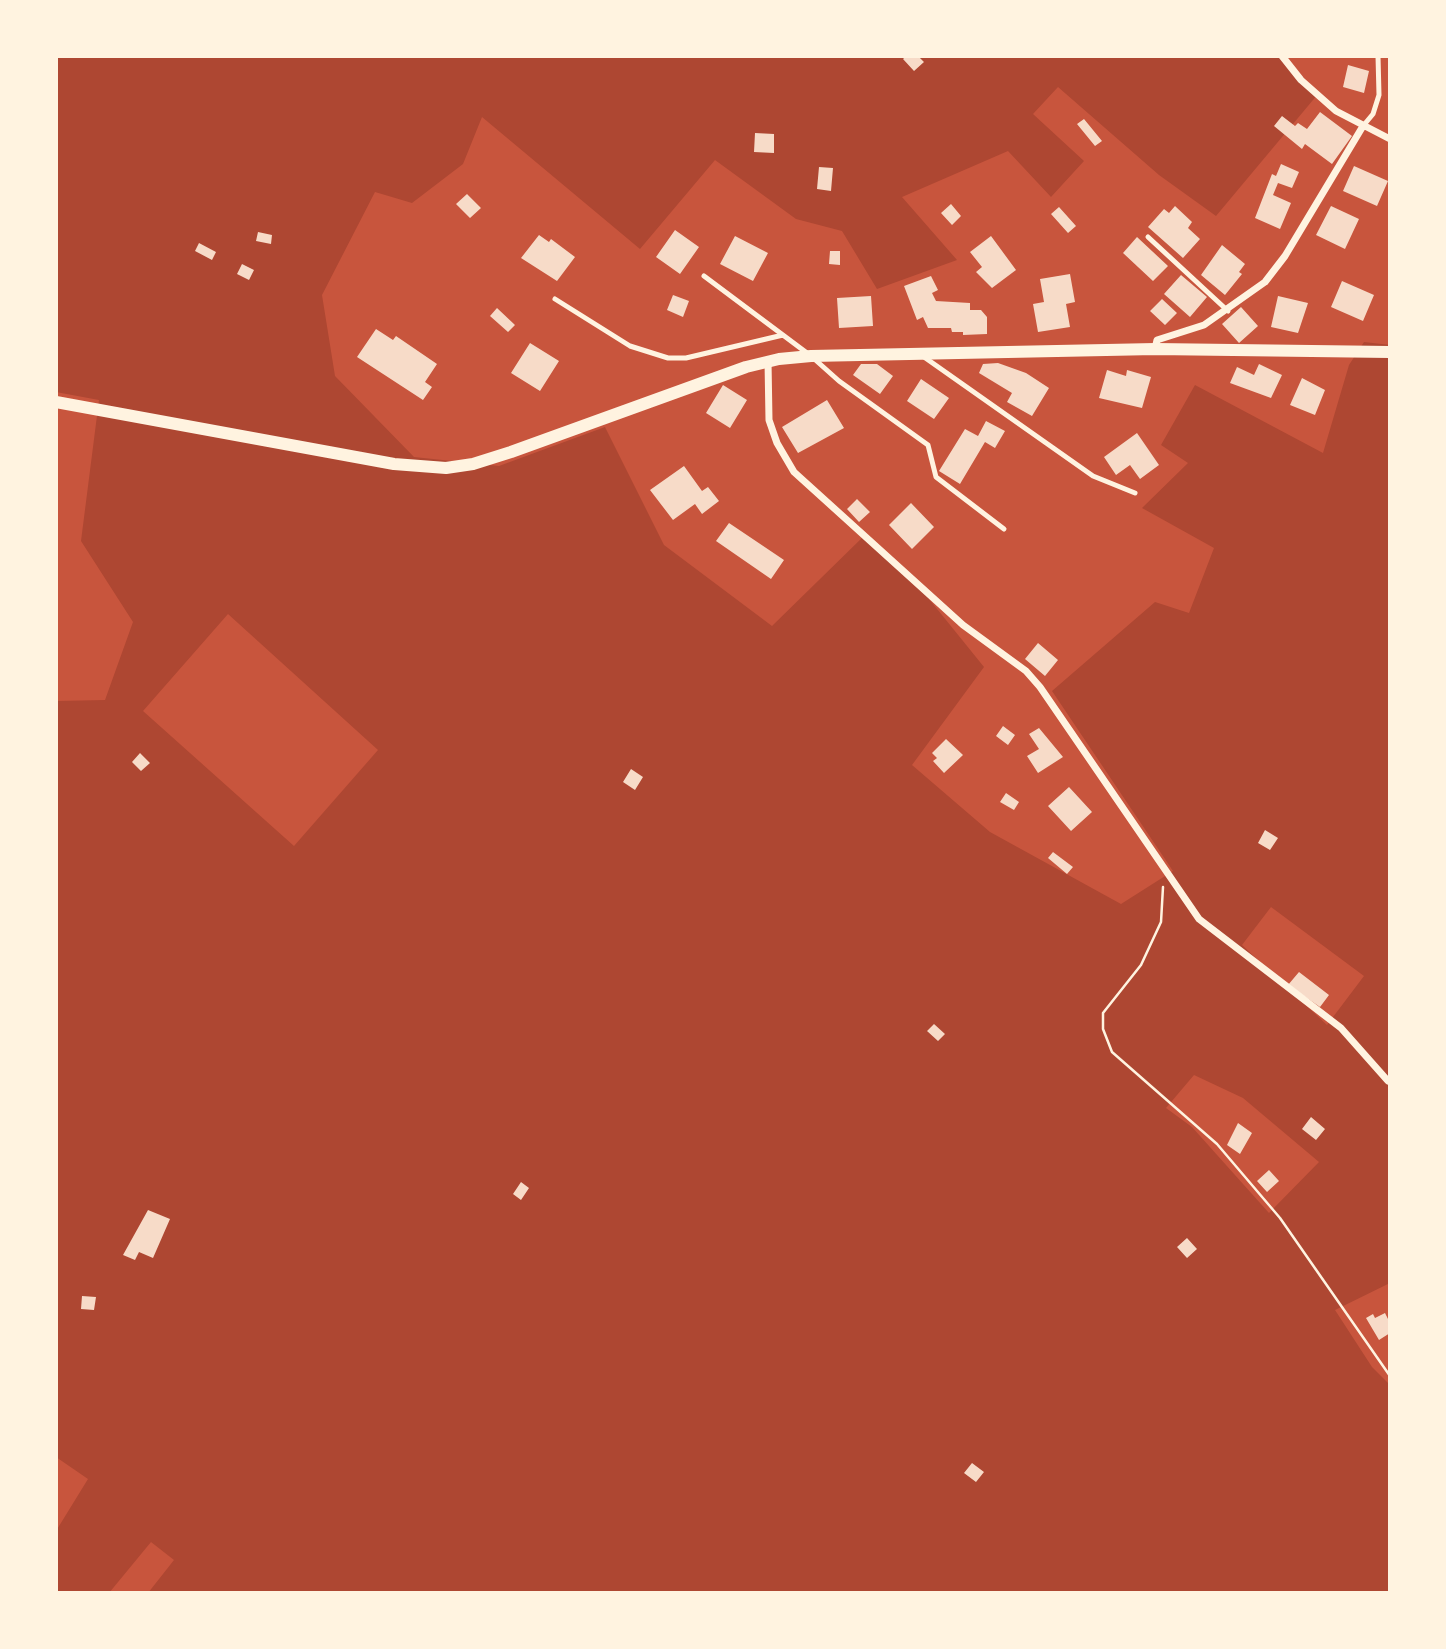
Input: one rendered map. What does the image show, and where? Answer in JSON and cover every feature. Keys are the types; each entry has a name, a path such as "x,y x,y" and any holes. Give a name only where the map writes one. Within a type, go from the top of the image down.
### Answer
{"street":[{"path":"1282,56 1315,93 1336,111 1390,139"},
{"path":"1154,349 1157,340 1204,325 1228,311 1265,282 1285,256 1363,126"},
{"path":"56,402 394,464 446,468 473,464 511,452 768,361 811,356 1154,349 1390,352"},
{"path":"768,361 769,420 777,443 794,472 963,625 1026,671 1040,687 1199,919 1340,1028 1389,1080"}],"lane":[{"path":"1363,126 1373,114 1379,95 1378,56"},
{"path":"1148,237 1228,311"},
{"path":"704,276 811,356 839,381 928,445 936,477 1004,529"},
{"path":"555,299 630,346 668,358 686,358 783,335"},
{"path":"920,354 1093,476 1135,493"}],"path":[{"path":"1164,869 1161,922 1141,965 1103,1013 1103,1029 1112,1052 1217,1144 1280,1217 1390,1376"}],"shaded area":[{"path":"56,56 1285,56 1318,94 1216,216 1159,175 1058,87 1033,114 1084,161 1051,197 1008,151 902,197 957,260 877,289 842,231 796,219 715,160 640,249 482,117 463,164 412,203 375,192 322,295 335,376 414,457 499,466 605,427 664,545 772,626 866,534 908,573 984,667 912,765 990,832 1121,904 1173,871 1052,691 1155,602 1189,613 1214,548 1142,508 1188,463 1161,445 1195,385 1323,453 1349,365 1364,342 1390,345 1390,1283 1335,1310 1372,1367 1390,1385 1390,1593 148,1593 174,1560 151,1542 109,1593 56,1593 56,1531 88,1479 56,1457 56,701 105,700 133,622 81,541 99,400 56,392","holes":["228,614 378,750 294,846 143,711","1271,907 1364,976 1327,1025 1242,945","1194,1075 1243,1098 1319,1162 1269,1213 1192,1127 1166,1108"]}],"building":[{"path":"906,56 918,56 924,62 914,71 903,59"},
{"path":"1348,65 1369,71 1364,93 1343,87"},
{"path":"1320,112 1352,136 1332,164 1305,144 1302,149 1274,126 1282,116 1295,126 1298,123 1307,129"},
{"path":"1084,119 1102,141 1095,146 1077,124"},
{"path":"755,133 774,134 774,153 754,152"},
{"path":"1281,164 1299,172 1292,188 1278,183 1273,195 1291,203 1280,229 1255,218 1272,174 1276,176"},
{"path":"1354,166 1388,181 1377,206 1343,191"},
{"path":"819,167 833,168 831,191 817,189"},
{"path":"467,194 481,208 470,218 456,204"},
{"path":"951,204 961,216 952,225 941,213"},
{"path":"1175,206 1192,222 1188,228 1200,239 1183,258 1148,227 1164,209 1169,213"},
{"path":"1331,206 1359,219 1345,249 1316,235"},
{"path":"1059,207 1076,226 1068,233 1051,214"},
{"path":"675,230 699,247 680,274 656,257"},
{"path":"258,232 272,235 271,244 256,241"},
{"path":"539,235 549,242 551,239 575,257 557,281 521,258"},
{"path":"735,236 768,253 753,281 720,264"},
{"path":"991,236 1016,270 992,288 976,272 982,267 970,252"},
{"path":"1137,237 1168,266 1153,281 1123,253"},
{"path":"199,243 216,252 212,260 195,251"},
{"path":"1222,245 1245,264 1239,272 1242,274 1225,295 1201,275"},
{"path":"830,251 840,251 840,265 829,264"},
{"path":"242,264 254,270 249,280 237,274"},
{"path":"1070,274 1075,302 1066,304 1070,327 1038,332 1033,304 1044,302 1040,279"},
{"path":"1181,275 1207,297 1190,317 1164,294"},
{"path":"931,276 938,290 932,293 936,301 970,303 970,310 981,310 987,317 987,334 963,335 963,332 952,332 951,328 928,328 923,317 917,320 904,286"},
{"path":"1342,281 1374,295 1363,321 1331,307"},
{"path":"673,295 689,301 683,317 667,310"},
{"path":"871,296 873,326 839,328 837,298"},
{"path":"1278,296 1308,303 1298,333 1271,327"},
{"path":"1162,299 1177,313 1165,325 1150,311"},
{"path":"1241,307 1258,326 1239,343 1222,324"},
{"path":"497,308 515,325 508,332 490,316"},
{"path":"376,329 393,340 396,336 437,364 425,382 432,387 423,400 357,357"},
{"path":"530,343 559,361 540,391 511,373"},
{"path":"998,363 1026,373 1049,388 1032,416 1007,402 1012,393 979,373 983,364"},
{"path":"861,364 877,364 893,376 880,394 853,375"},
{"path":"1259,364 1282,375 1271,398 1230,383 1237,367 1254,375"},
{"path":"1107,370 1126,376 1127,370 1151,377 1142,408 1099,398"},
{"path":"1302,378 1325,390 1315,415 1290,405"},
{"path":"921,379 949,398 934,419 907,401"},
{"path":"723,385 747,400 730,428 706,413"},
{"path":"827,400 844,428 798,453 782,427"},
{"path":"986,421 1005,431 995,448 985,442 960,484 939,471 965,429 978,436"},
{"path":"1137,433 1159,465 1140,479 1130,465 1116,475 1104,457"},
{"path":"684,466 702,491 708,487 719,501 702,514 695,504 673,520 650,490"},
{"path":"857,499 870,512 859,522 847,509"},
{"path":"911,503 934,527 912,549 889,525"},
{"path":"729,523 784,560 771,579 716,541"},
{"path":"1038,643 1058,660 1045,676 1025,659"},
{"path":"1003,726 1015,735 1008,745 996,736"},
{"path":"1039,728 1063,757 1038,773 1027,756 1039,749 1029,734"},
{"path":"946,739 963,755 944,773 933,761 937,758 932,753"},
{"path":"140,753 150,763 141,771 132,762"},
{"path":"631,769 643,777 635,790 623,782"},
{"path":"1069,787 1092,812 1071,831 1048,806"},
{"path":"1006,793 1019,802 1014,810 1000,802"},
{"path":"1265,830 1278,838 1270,850 1258,843"},
{"path":"1053,852 1073,867 1067,874 1048,858"},
{"path":"1299,972 1329,995 1320,1007 1288,985"},
{"path":"934,1024 945,1034 938,1041 927,1031"},
{"path":"1311,1117 1325,1129 1316,1140 1302,1129"},
{"path":"1238,1123 1252,1133 1240,1154 1227,1145"},
{"path":"1269,1170 1279,1181 1267,1192 1257,1181"},
{"path":"521,1182 529,1188 521,1200 513,1194"},
{"path":"148,1210 170,1219 153,1258 139,1252 135,1260 123,1255"},
{"path":"1187,1238 1197,1249 1187,1258 1177,1247"},
{"path":"82,1296 96,1297 94,1310 81,1309"},
{"path":"1385,1313 1390,1323 1390,1333 1379,1340 1366,1318 1373,1314 1375,1318"},
{"path":"972,1463 984,1472 976,1482 964,1473"}]}
